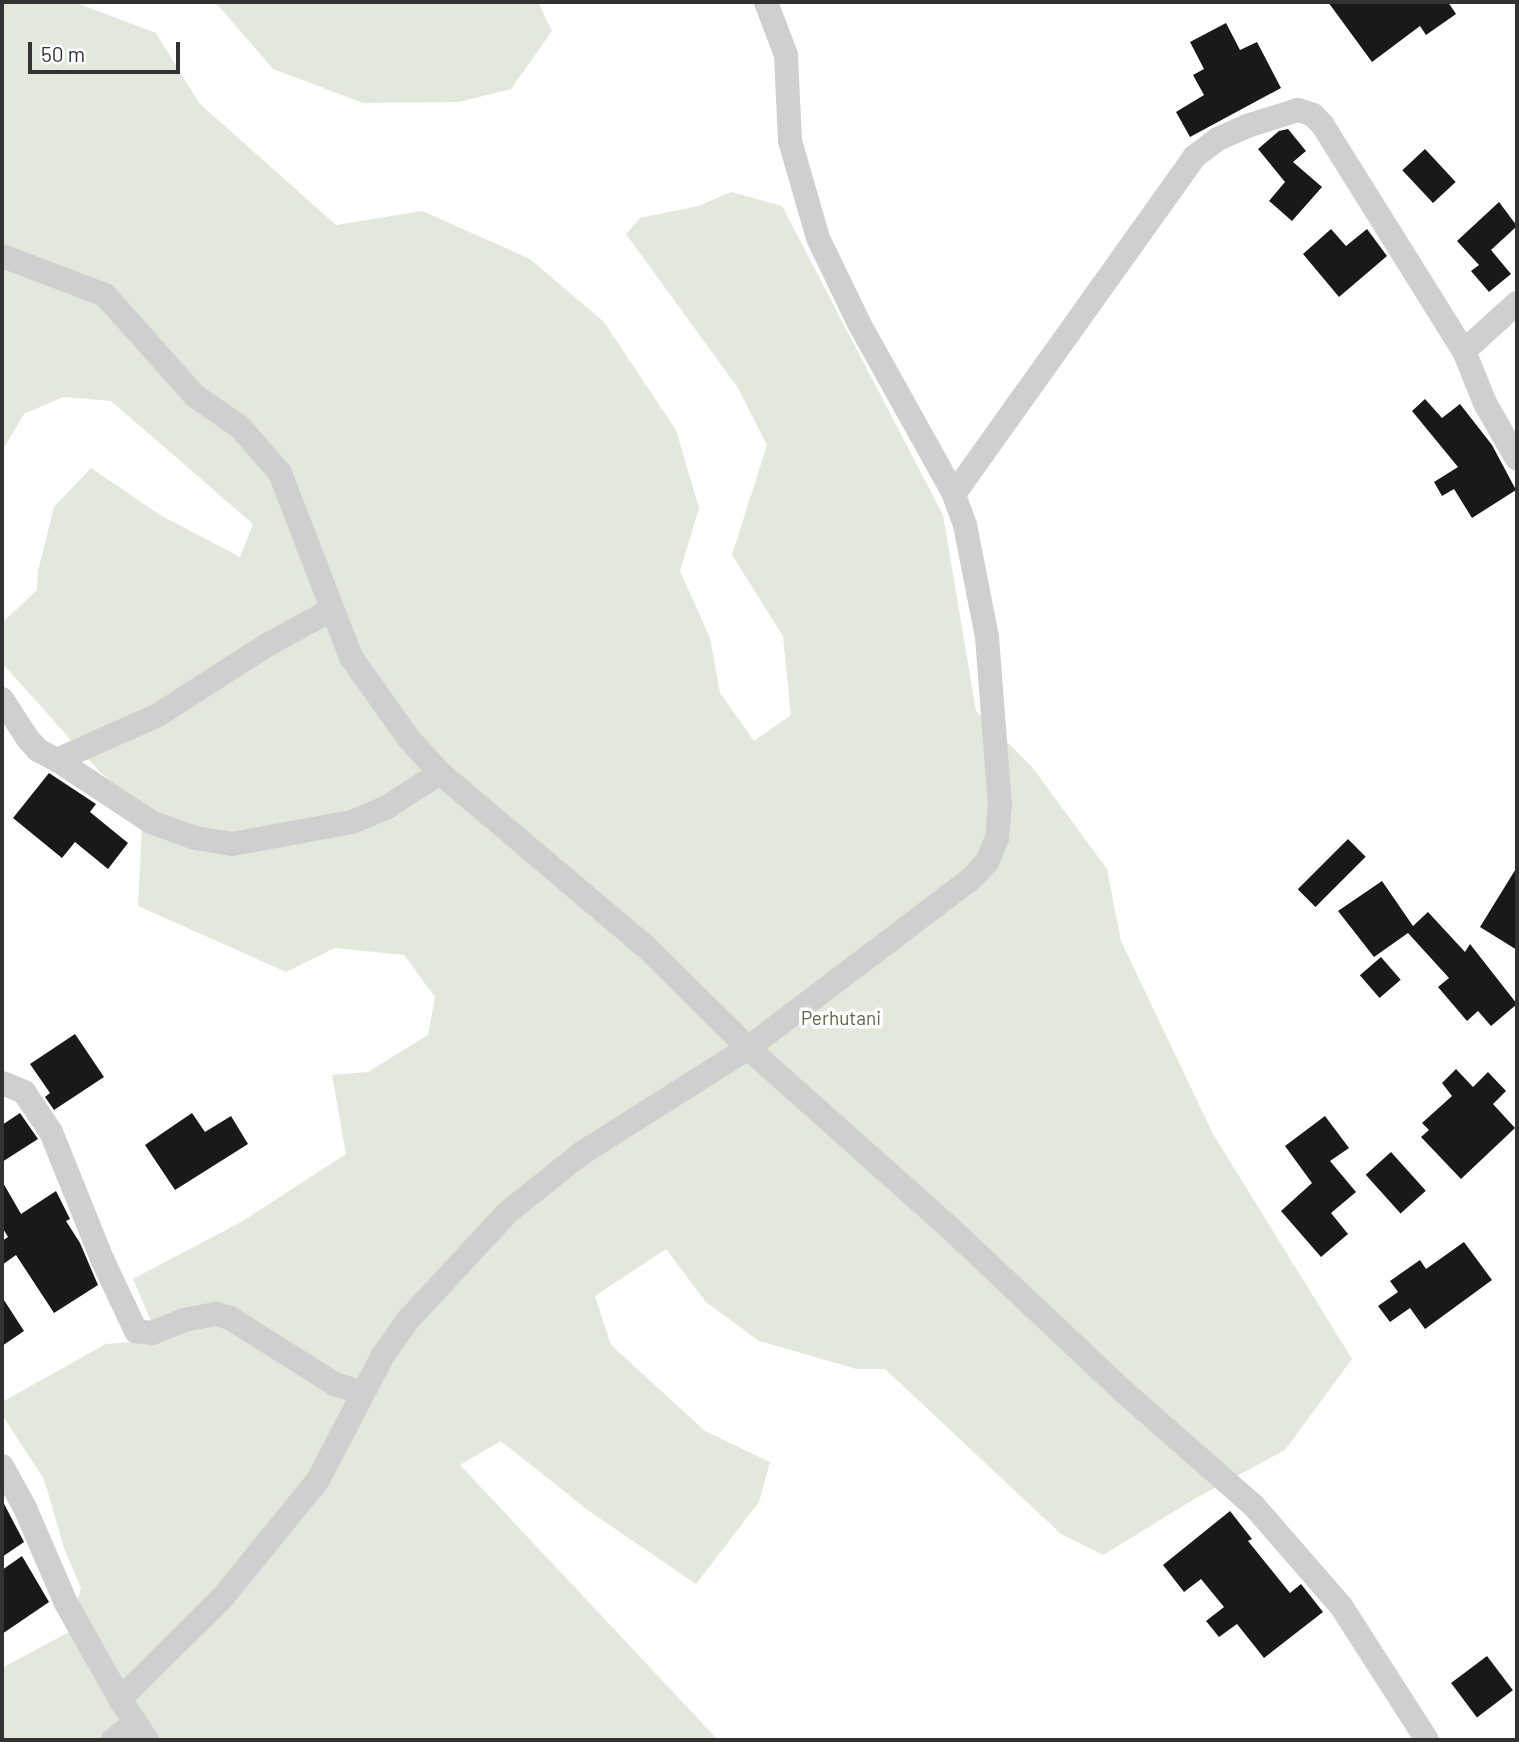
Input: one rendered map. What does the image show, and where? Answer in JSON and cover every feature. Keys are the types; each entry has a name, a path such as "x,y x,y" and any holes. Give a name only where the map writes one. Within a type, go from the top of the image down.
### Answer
{"street":[{"path":"120,1699 223,1597 267,1545 318,1480 363,1393 407,1321 507,1213 582,1153 748,1048 971,879 987,863 997,838 1000,806 987,637 978,577 954,495 859,323 818,238 790,141 786,55 766,2"},
{"path":"954,495 1194,157 1218,139 1286,111 1306,111 1322,124 1464,351 1485,403 1517,459"},
{"path":"2,256 92,287 105,295 195,396 240,427 272,463 286,485 351,657 381,703 440,772 645,946 748,1048 951,1229 1123,1391 1254,1506 1341,1606 1427,1740"},
{"path":"1464,351 1517,303"},
{"path":"57,761 158,715 267,645 331,610"},
{"path":"2,699 37,750 151,822 195,838 232,844 352,822 387,807 440,772"},
{"path":"2,1083 24,1092 51,1132 136,1331 152,1333 184,1320 216,1314 230,1318 335,1384 363,1393"},
{"path":"2,1466 25,1508 66,1603 141,1732 113,1740"}],"green space":[{"name":"Perhutani","path":"2,2 74,2 156,33 199,103 336,225 422,211 530,259 604,322 676,430 699,508 680,571 710,638 720,693 754,741 791,715 783,636 732,555 767,445 738,388 626,234 640,218 698,206 731,192 782,206 943,515 976,711 1032,767 1107,869 1121,941 1213,1134 1352,1359 1285,1450 1196,1498 1103,1555 1061,1534 885,1369 856,1369 759,1341 706,1302 666,1249 595,1296 611,1345 705,1431 770,1462 759,1502 696,1584 589,1511 501,1441 460,1465 718,1740 2,1740 2,1668 69,1632 81,1588 64,1548 44,1479 2,1415 2,1402 106,1344 159,1340 133,1279 243,1221 346,1154 332,1075 368,1072 428,1035 435,997 404,955 335,948 286,972 138,906 143,807 99,771 2,663 2,623 37,590 38,571 54,507 91,468 160,515 240,557 253,524 111,401 63,397 24,414 2,451"},
{"path":"215,2 538,2 552,31 511,89 459,102 363,103 273,69"}],"building":[{"path":"1328,2 1448,2 1456,14 1426,35 1420,26 1372,62"},
{"path":"1226,23 1240,50 1257,42 1281,88 1190,137 1176,112 1204,95 1193,75 1204,69 1190,42"},
{"path":"1288,129 1306,151 1293,162 1322,187 1292,221 1269,201 1285,182 1258,149 1279,131"},
{"path":"1425,149 1456,182 1433,203 1402,170"},
{"path":"1499,202 1517,226 1491,250 1511,274 1489,292 1471,271 1479,265 1457,241"},
{"path":"1331,229 1346,246 1367,229 1387,256 1339,297 1303,254"},
{"path":"1425,399 1442,418 1460,404 1492,445 1516,490 1472,518 1454,489 1442,496 1434,482 1458,467 1412,411"},
{"path":"49,773 96,804 90,812 128,843 108,869 75,842 62,858 13,818"},
{"path":"1348,839 1366,857 1315,907 1298,889"},
{"path":"1517,867 1517,950 1480,927"},
{"path":"1382,881 1413,926 1428,912 1465,952 1470,944 1517,1004 1491,1026 1478,1011 1467,1021 1438,987 1449,978 1408,933 1374,957 1338,911"},
{"path":"1381,957 1401,980 1380,998 1360,975"},
{"path":"75,1034 104,1077 54,1110 45,1097 50,1093 30,1064"},
{"path":"1456,1069 1473,1087 1488,1072 1506,1091 1493,1104 1515,1128 1461,1179 1421,1137 1429,1130 1422,1123 1452,1096 1442,1083"},
{"path":"20,1113 38,1139 2,1162 2,1125"},
{"path":"192,1113 205,1132 231,1116 248,1144 175,1190 145,1145"},
{"path":"1325,1116 1349,1148 1330,1161 1356,1192 1331,1213 1348,1234 1321,1257 1281,1211 1312,1183 1285,1146"},
{"path":"1391,1152 1426,1191 1401,1213 1366,1175"},
{"path":"2,1181 21,1214 56,1191 70,1219 66,1221 80,1243 98,1285 54,1313 16,1255 2,1265 2,1241 8,1237 2,1227"},
{"path":"1464,1242 1492,1280 1425,1329 1410,1308 1390,1322 1378,1306 1398,1292 1390,1281 1420,1260 1426,1269"},
{"path":"2,1297 24,1331 2,1346"},
{"path":"2,1500 24,1542 2,1557"},
{"path":"1230,1511 1252,1539 1248,1541 1290,1593 1301,1584 1323,1612 1264,1658 1237,1624 1219,1637 1206,1621 1224,1607 1201,1579 1184,1592 1163,1565"},
{"path":"22,1556 49,1602 2,1634 2,1570"},
{"path":"1487,1656 1513,1690 1477,1717 1451,1683"}]}
